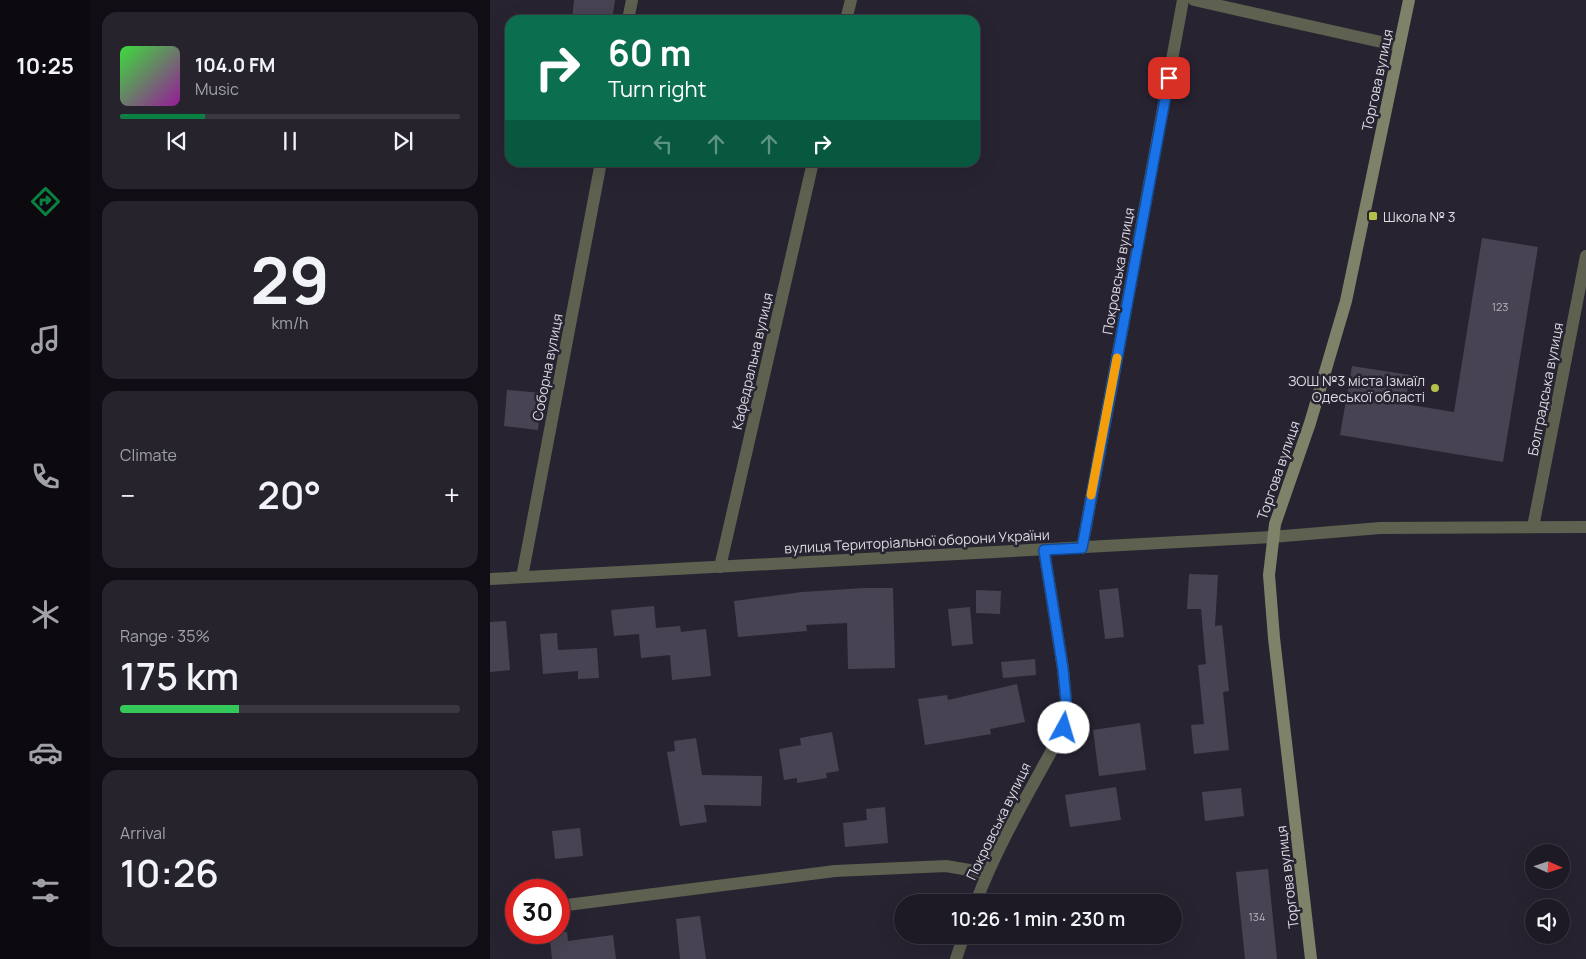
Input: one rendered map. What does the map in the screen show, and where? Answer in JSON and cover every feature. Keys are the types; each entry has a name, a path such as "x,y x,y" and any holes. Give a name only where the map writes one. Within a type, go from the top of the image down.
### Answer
{"main road":[{"name":"Торгова вулиця","path":"1311,959 1270,596 1272,537 1279,509 1310,423 1346,301 1409,0"}],"street":[{"path":"629,15 632,0"},
{"path":"847,15 851,0"},
{"name":"Покровська вулиця","path":"1082,548 1183,0"},
{"path":"1194,0 1399,46"},
{"name":"Соборна вулиця","path":"522,577 600,167"},
{"name":"Кафедральна вулиця","path":"720,567 812,167"},
{"name":"Болградська вулиця","path":"1533,527 1586,256"},
{"name":"вулиця Територіальної оборони України","path":"490,579 1082,548 1272,537 1380,528 1586,527"},
{"name":"Покровська вулиця","path":"979,894 987,873 1029,788 1064,728 1066,715 1063,669 1044,550"},
{"path":"570,905 845,870 946,866 987,873"},
{"path":"956,959 961,944"}],"building":[{"path":"574,0 615,0 613,15 572,15"},
{"path":"1482,238 1538,247 1503,462 1340,435 1352,366 1410,375 1405,404 1454,412"},
{"path":"507,390 542,393 538,430 504,426"},
{"path":"1189,574 1218,575 1215,626 1222,625 1229,691 1223,692 1229,750 1194,754 1191,725 1204,724 1198,665 1206,664 1201,609 1187,609"},
{"path":"893,588 895,668 848,669 847,623 806,625 807,631 738,637 734,601 802,592"},
{"path":"1118,588 1124,637 1105,639 1099,590"},
{"path":"976,590 1001,591 1000,614 976,613"},
{"path":"654,606 656,628 680,626 681,632 706,629 711,676 672,680 670,655 641,658 639,634 614,636 611,610"},
{"path":"970,607 973,644 952,646 948,609"},
{"path":"506,621 510,670 490,672 490,622"},
{"path":"557,633 558,650 597,648 599,678 578,679 578,671 543,674 540,634"},
{"path":"1035,659 1036,675 1003,678 1001,662"},
{"path":"1017,684 1025,722 990,729 991,734 925,745 918,699 947,695 948,700"},
{"path":"1140,723 1146,770 1099,776 1093,730"},
{"path":"832,732 839,771 826,773 827,778 797,783 797,778 784,780 779,749 801,745 800,738"},
{"path":"696,738 702,775 762,776 761,806 704,805 707,822 680,826 667,752 675,751 674,741"},
{"path":"1116,787 1121,820 1070,827 1065,795"},
{"path":"1241,788 1244,816 1205,821 1202,792"},
{"path":"885,807 888,843 845,847 843,823 867,820 866,809"},
{"path":"580,828 583,856 555,859 552,831"},
{"path":"1268,869 1277,959 1245,959 1236,872"},
{"path":"700,916 706,959 680,959 676,919"},
{"path":"613,935 616,959 552,959 550,944 570,944 570,941"}],"slow traffic":[{"path":"1091,495 1117,358"}],"place":[{"name":"Школа № 3","path":"1373,216"},
{"name":"ЗОШ №3 міста Ізмаїл Одеської області","path":"1435,388"}],"route":[{"path":"1064,728 1066,701 1063,669 1044,550 1082,548 1169,78"}]}
